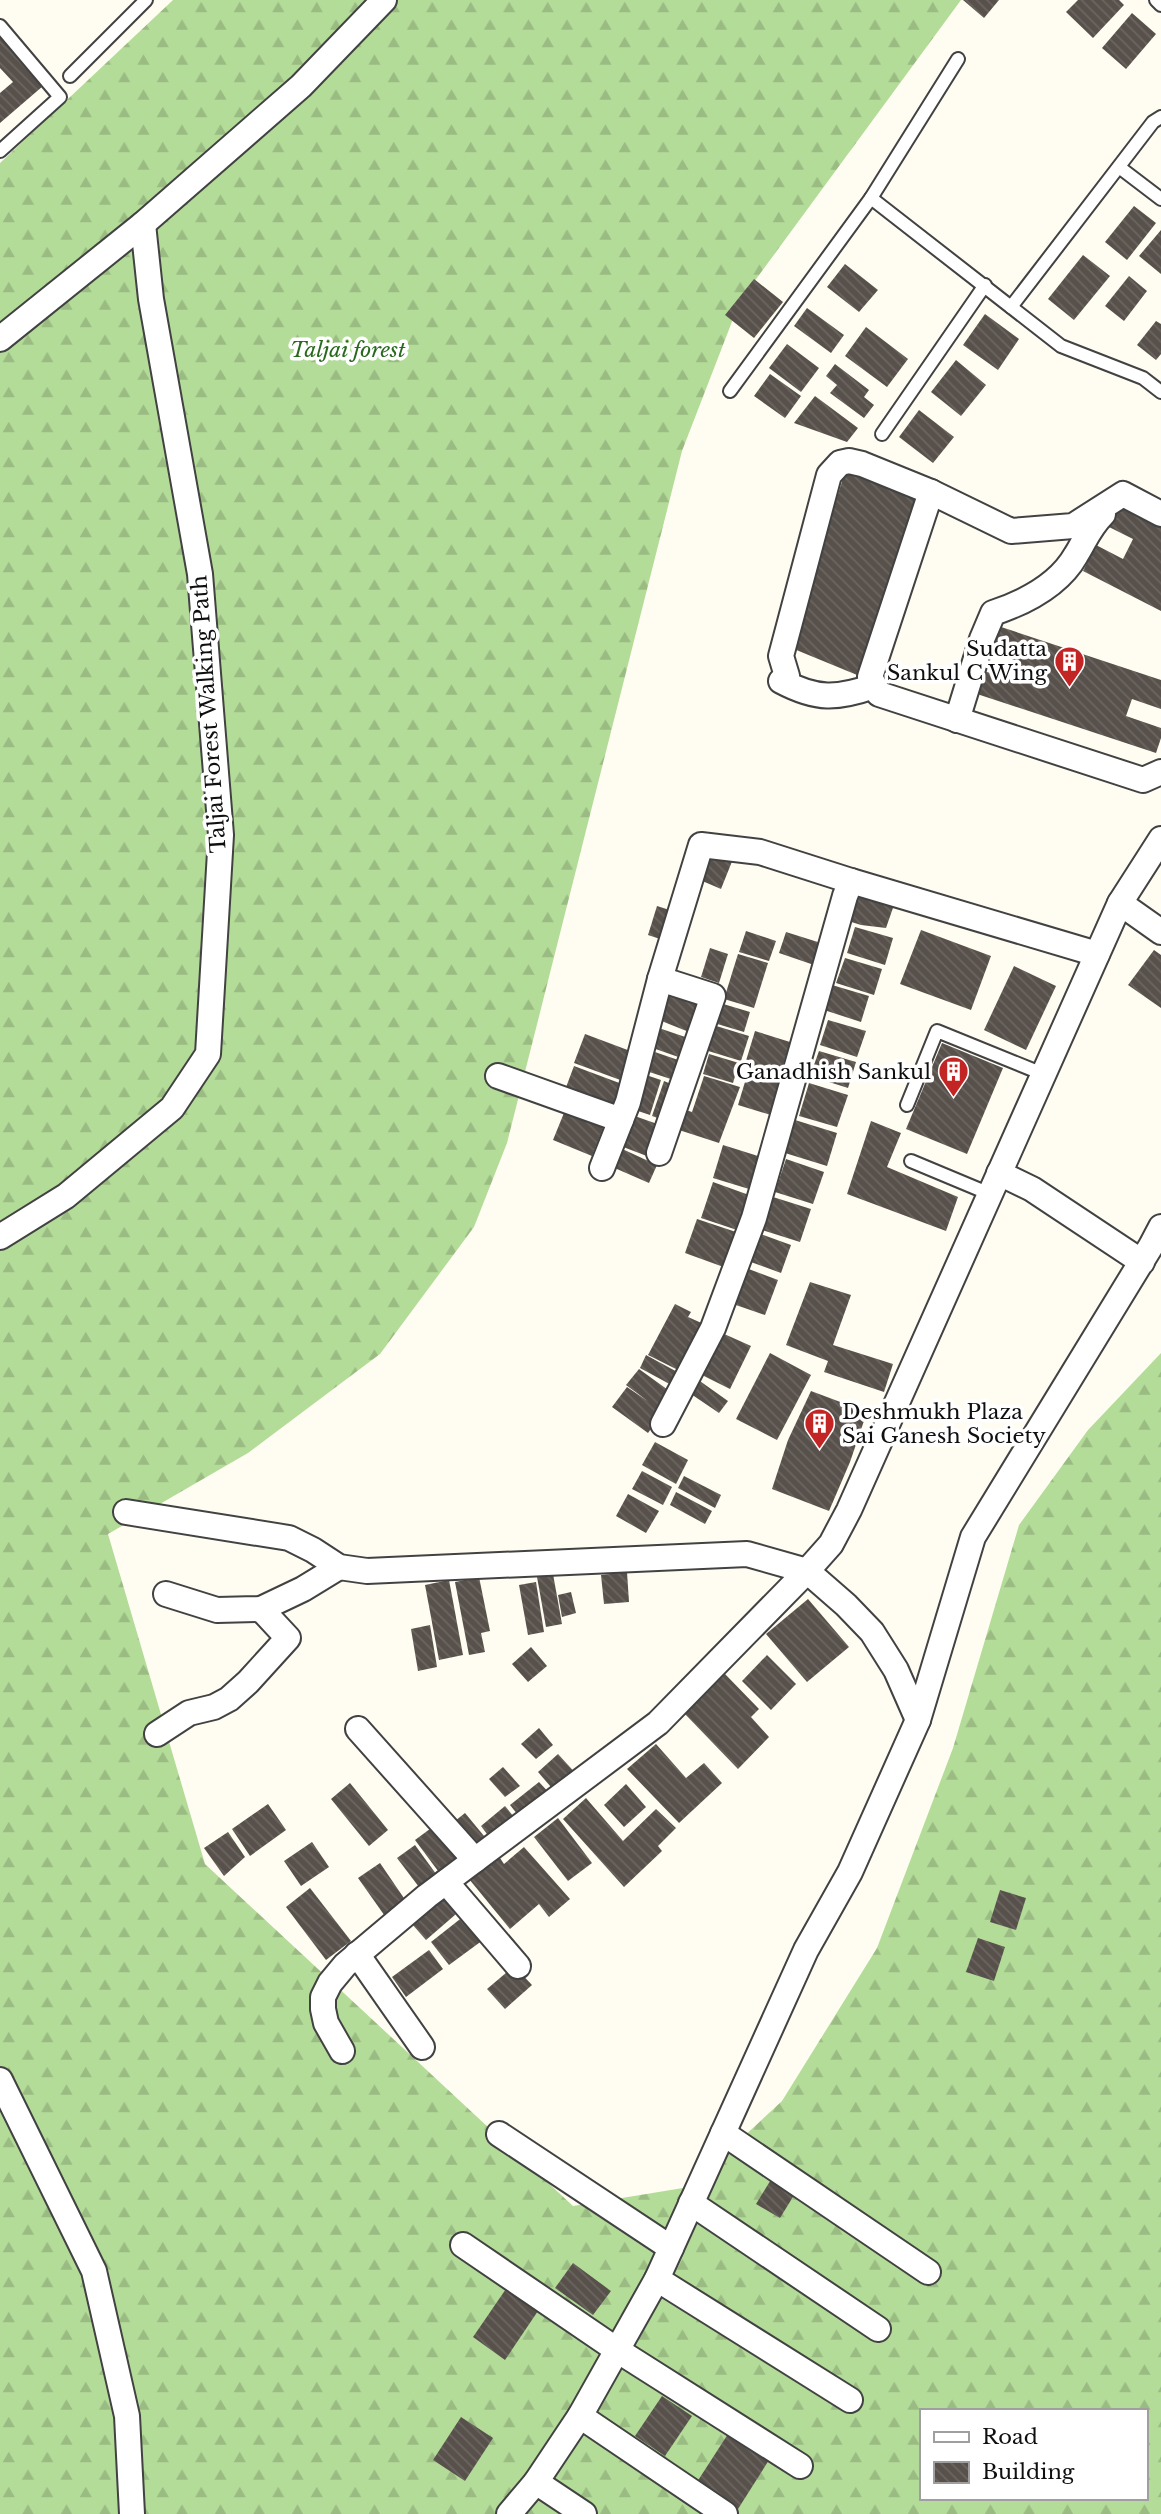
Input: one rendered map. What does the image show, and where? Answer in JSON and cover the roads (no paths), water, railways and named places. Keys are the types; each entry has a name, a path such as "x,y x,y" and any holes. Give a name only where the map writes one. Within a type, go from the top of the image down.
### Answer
{"street":[{"path":"0,339 143,224 301,86 384,0"},
{"name":"Taljai Forest Walking Path","path":"0,1237 66,1196 172,1108 208,1054 221,835 200,574 151,299 143,224"},
{"path":"874,686 850,694 828,697 803,693 781,681 787,676 781,656 829,475 840,463 849,461 932,492 1011,531 1073,526 1123,494"},
{"path":"932,492 870,677 879,694 1143,780 1161,772"},
{"path":"1123,494 1161,514"},
{"path":"957,720 982,639 993,613 1043,591 1068,568 1089,528 1123,494"},
{"path":"342,2051 326,2023 323,1997 330,1983 357,1954 446,1882 658,1723 831,1544 1009,1184 1043,1073 1097,954 1143,919 1161,839"},
{"path":"602,1168 628,1102 660,979 701,845 761,852 1097,954"},
{"path":"663,1424 713,1328 754,1219 851,881"},
{"path":"659,1153 713,996 660,979"},
{"path":"498,1076 621,1120"},
{"path":"509,2514 536,2482 580,2416 657,2279 806,1950 850,1872 918,1720 973,1537 1154,1247 1009,1184"},
{"path":"126,1513 289,1538 339,1567 367,1571 747,1554 807,1571 846,1605 872,1632 896,1670 918,1720"},
{"path":"166,1594 217,1610 261,1609 303,1589 339,1567"},
{"path":"157,1734 189,1713 214,1707 229,1699 288,1638 261,1609"},
{"path":"358,1729 475,1860"},
{"path":"446,1882 518,1966"},
{"path":"357,1954 422,2047"},
{"path":"0,2080 94,2271 127,2416 132,2514"},
{"path":"723,2133 928,2272"},
{"path":"499,2134 671,2248"},
{"path":"691,2203 878,2329"},
{"path":"463,2245 617,2350 800,2466"},
{"path":"657,2279 850,2400"},
{"path":"580,2416 725,2514"},
{"path":"536,2482 584,2514"}],"lane":[{"path":"70,76 146,0"},
{"path":"1156,0 1161,5"},
{"path":"0,26 60,97 0,151"},
{"path":"730,391 871,198 958,59"},
{"path":"1011,307 1153,122 1161,117"},
{"path":"1119,167 1161,199"},
{"path":"871,198 1061,346 1143,378 1161,392"},
{"path":"882,434 985,285"},
{"path":"907,1105 937,1031 1043,1073"},
{"path":"911,1161 1009,1184"}],"place":[{"name":"Sudatta Sankul C Wing","path":"1070,688"},
{"name":"Ganadhish Sankul","path":"954,1099"},
{"name":"Deshmukh Plaza Sai Ganesh Society","path":"819,1451"}],"park label":[{"name":"Taljai forest","path":"348,350"}]}
